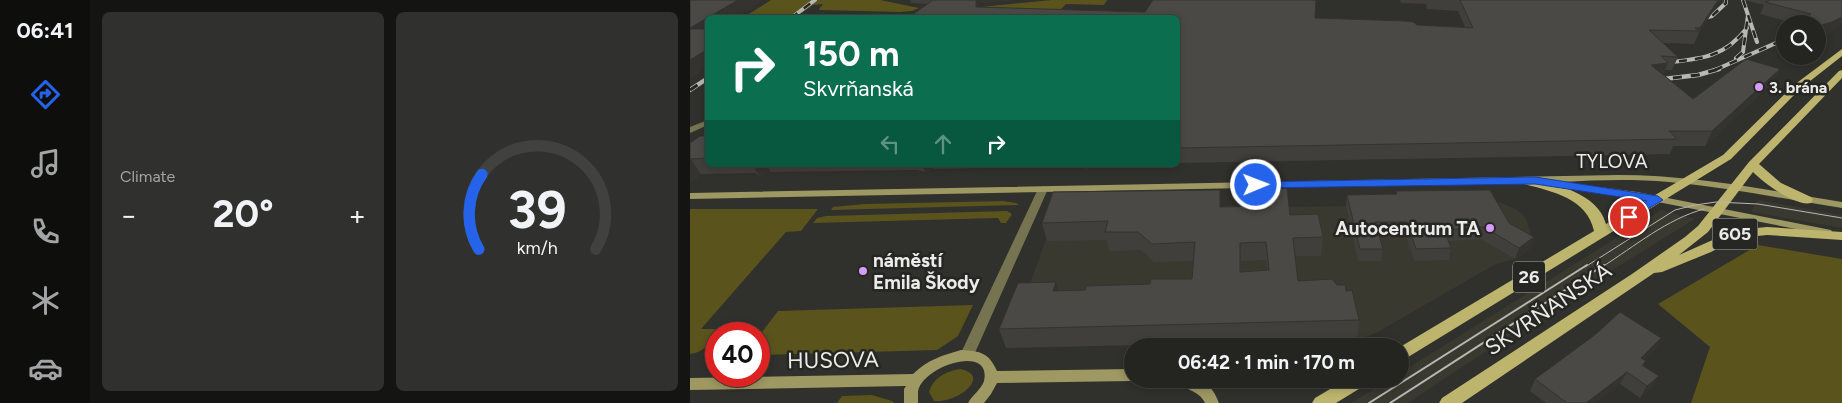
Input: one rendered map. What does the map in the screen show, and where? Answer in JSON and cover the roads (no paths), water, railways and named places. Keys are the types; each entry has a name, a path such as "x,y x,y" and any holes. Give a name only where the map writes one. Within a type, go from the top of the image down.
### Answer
{"main road":[{"name":"26","path":"1658,200 1727,158 1797,87 1842,52"},
{"name":"SKVRŇANSKÁ","path":"1448,403 1637,278 1690,240 1703,229 1753,164 1842,73"},
{"path":"1753,164 1762,175 1774,184 1807,200"},
{"path":"1529,180 1560,191 1586,204 1598,218 1601,234"},
{"name":"SKVRŇANSKÁ","path":"1409,349 1658,200"},
{"name":"605","path":"1637,278 1706,249 1735,234 1767,231 1842,236"},
{"path":"1321,403 1345,388"}],"street":[{"path":"690,130 705,123"},
{"name":"TYLOVA","path":"690,196 1613,177 1688,181 1842,205"},
{"name":"TYLOVA","path":"1529,180 1658,200 1842,236"},
{"path":"967,355 1043,189"},
{"path":"911,403 912,390 917,380 934,365 945,359 967,355 978,357 986,362 992,377 988,388 975,403"},
{"path":"992,377 1124,374"},
{"name":"HUSOVA","path":"690,384 917,380"},
{"path":"1201,388 1205,391 1212,403"}],"tram line":[{"path":"1585,267 1675,210 1695,205 1716,202 1758,204 1842,218"},
{"path":"1602,267 1664,226 1704,209"},
{"path":"1369,403 1587,265"},
{"path":"1390,403 1604,265"}],"railway":[{"path":"795,15 815,0"},
{"path":"1697,20 1712,16 1726,3 1726,0"},
{"path":"1743,0 1748,15"},
{"path":"1746,29 1748,15"},
{"path":"1748,15 1757,42"},
{"path":"1663,63 1710,56 1729,46 1746,29"},
{"path":"1736,58 1743,52 1746,29"},
{"path":"1715,70 1776,43"},
{"path":"1655,80 1698,75 1719,69"},
{"path":"690,90 705,80"}],"place":[{"name":"3. brána","path":"1759,87"},
{"name":"Autocentrum TA","path":"1490,228"},
{"name":"náměstí Emila Škody","path":"863,271"}]}
